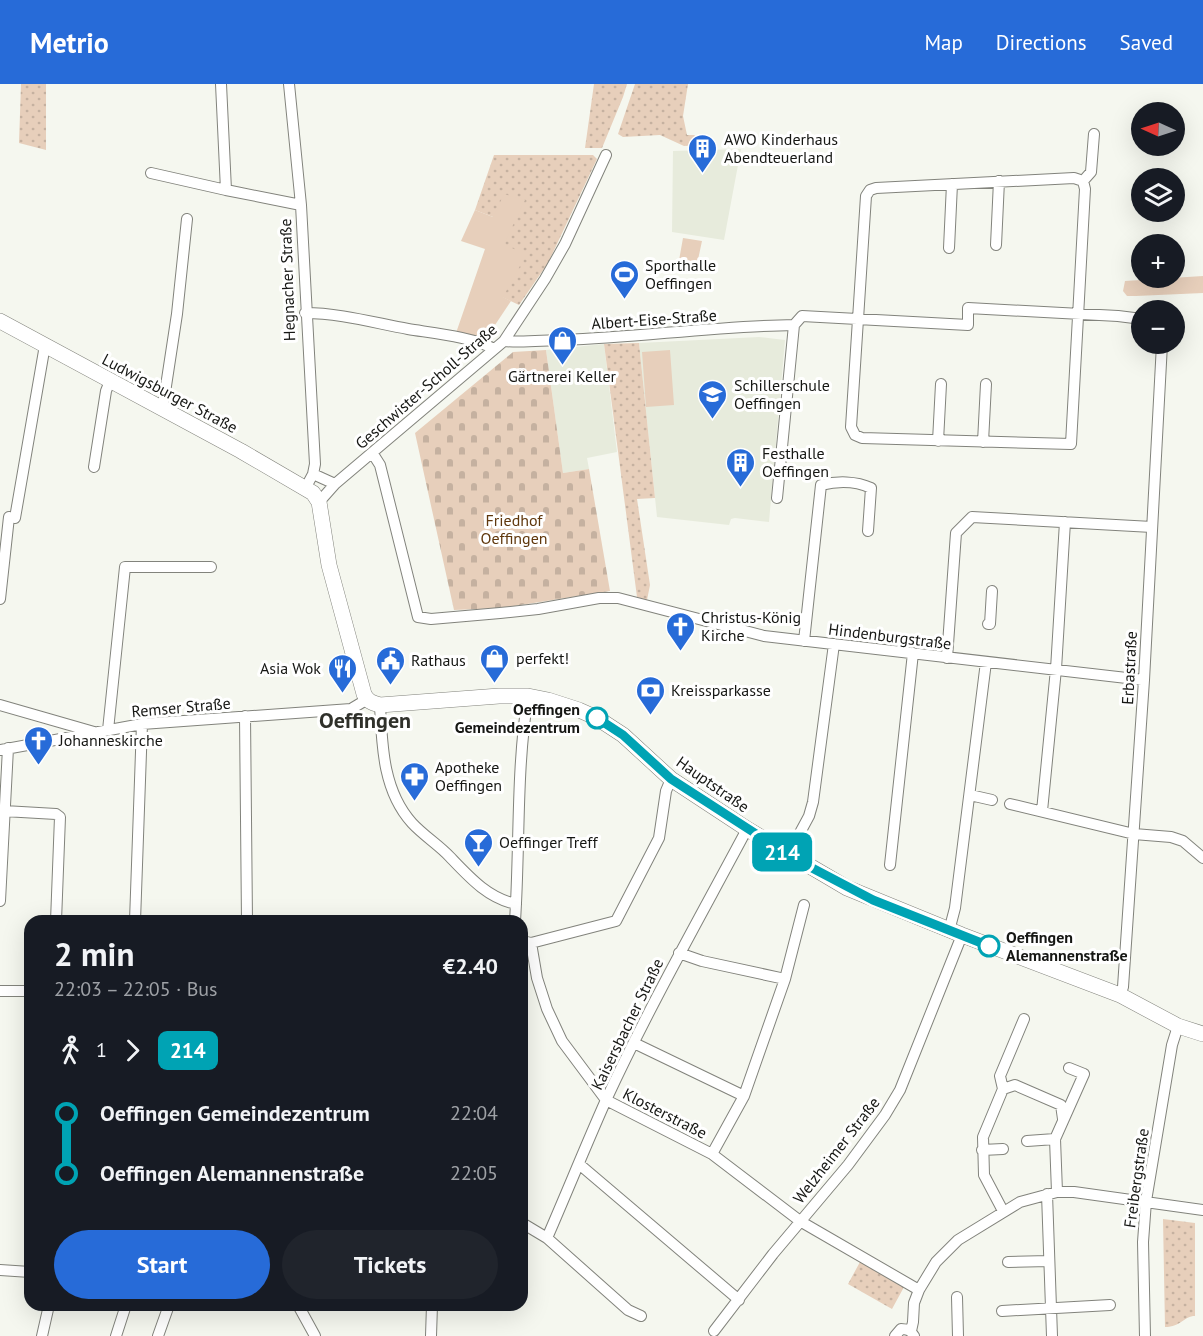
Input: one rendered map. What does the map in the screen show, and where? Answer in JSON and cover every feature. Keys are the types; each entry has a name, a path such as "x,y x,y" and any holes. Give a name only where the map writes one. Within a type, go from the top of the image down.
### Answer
{"street":[{"path":"221,84 226,190"},
{"name":"Hegnacher Straße","path":"289,84 301,205 305,313 315,464 310,481"},
{"path":"1083,181 1091,172 1094,134"},
{"name":"Geschwister-Scholl-Straße","path":"319,502 335,484 504,341 565,244 606,155"},
{"path":"151,172 301,205"},
{"path":"1074,178 1083,181 1085,189 1071,444 861,438 855,435 851,427 866,196 870,190 1074,178"},
{"path":"996,245 999,182"},
{"path":"949,248 952,184"},
{"path":"161,408 177,314 187,219"},
{"path":"777,498 794,326 802,316 968,324 969,308 1131,318"},
{"path":"305,313 440,334 494,349"},
{"name":"Ludwigsburger Straße","path":"0,321 161,408 310,481 313,493 319,502"},
{"name":"Albert-Eise-Straße","path":"504,341 520,343 601,339 760,326 794,326"},
{"path":"0,599 12,517 45,345"},
{"name":"Erbastraße","path":"1120,995 1123,987 1144,680 1161,354"},
{"path":"94,467 106,391 110,381"},
{"path":"938,441 941,384"},
{"path":"983,442 986,384"},
{"name":"Hindenburgstraße","path":"373,454 380,465 418,617 431,619 500,613 618,597 764,636 1144,680"},
{"path":"310,481 335,484"},
{"path":"804,641 821,485 832,482 861,483 871,488 868,531"},
{"path":"319,502 329,565 373,702 388,778 402,809 423,834 484,890 503,901 516,904"},
{"path":"946,658 956,532 972,517 1152,527"},
{"path":"1042,811 1056,669 1065,522"},
{"path":"0,901 4,749 103,731 125,567 211,567"},
{"path":"988,624 990,624 992,591"},
{"path":"788,855 809,816 813,802 834,644"},
{"path":"890,865 913,653"},
{"name":"Welzheimer Straße","path":"714,1331 848,1165 885,1115 900,1090 956,933 955,908 986,662"},
{"path":"515,915 522,729 528,696"},
{"name":"Hauptstraße","path":"373,702 528,696 548,700 597,718 623,735 671,779 788,855 847,888 956,933 1120,995 1178,1026 1203,1034"},
{"name":"Remser Straße","path":"0,705 103,731 142,723 351,709 373,702"},
{"path":"245,716 247,915"},
{"path":"135,915 142,723"},
{"path":"528,942 616,921 659,838 666,791 671,779"},
{"path":"970,795 992,800"},
{"path":"1010,804 1134,834 1171,837 1183,841 1203,858"},
{"path":"4,811 56,814 60,817 56,915"},
{"name":"Kaisersbacher Straße","path":"547,1238 606,1100 679,953 747,829"},
{"path":"712,1154 744,1096 785,979 804,906"},
{"name":"Klosterstraße","path":"528,949 547,1009 562,1041 606,1100 712,1154 803,1222 919,1290"},
{"path":"679,953 702,961 785,979"},
{"path":"0,991 24,992"},
{"path":"1003,1211 984,1175 983,1137 1003,1089 1000,1076 1024,1019"},
{"name":"Freibergstraße","path":"1144,1336 1143,1242 1146,1202 1172,1045 1178,1026"},
{"path":"634,1043 744,1096"},
{"path":"1052,1336 1049,1261 1055,1139 1084,1074 1069,1068"},
{"path":"1003,1089 1015,1085 1061,1106 1063,1121"},
{"path":"1027,1141 1055,1139"},
{"path":"982,1150 1003,1149"},
{"path":"579,1164 739,1300"},
{"path":"896,1336 901,1329 912,1334 914,1303 919,1290 944,1253 958,1240 1020,1202 1052,1193 1074,1192 1203,1210"},
{"path":"528,1227 547,1238 628,1311 641,1316"},
{"path":"1008,1262 1049,1261"},
{"path":"0,1270 24,1272"},
{"path":"957,1297 958,1336"},
{"path":"1002,1311 1110,1305"},
{"path":"42,1336 48,1311"},
{"path":"116,1336 124,1311"},
{"path":"158,1336 167,1311"},
{"path":"301,1311 315,1336"},
{"path":"431,1336 432,1311"}],"shaded area":[{"path":"741,149 724,240 672,232 673,151"},
{"name":"Schillerschule Oeffingen","path":"759,337 785,340 769,522 735,518 731,519 729,525 657,517 639,343"},
{"path":"604,344 617,452 587,458 589,469 563,473 546,350"}],"green space":[{"path":"21,84 46,84 46,150 19,143"},
{"path":"594,84 627,84 602,148 585,148"},
{"path":"635,84 688,84 683,116 687,135 699,138 697,145 684,146 660,135 623,137 618,134"},
{"path":"494,155 593,155 597,159 548,263 519,305 502,297 504,245 493,217 475,210"},
{"path":"504,194 525,200 504,244 526,255 503,297 511,301 485,340 456,333 485,249 461,241 475,210 493,217"},
{"path":"683,238 702,241 696,269 678,266"},
{"path":"1203,276 1203,293 1127,296 1123,291 1125,281 1131,281 1131,288 1185,288 1185,277"},
{"path":"639,343 655,498 637,499 650,585 647,600 637,597 604,344"},
{"name":"Friedhof Oeffingen","path":"546,350 563,473 589,469 610,591 502,608 454,610 415,433 513,352"},
{"path":"670,350 674,405 646,407 642,352"},
{"path":"1163,1219 1195,1223 1195,1316 1170,1327 1165,1327"},
{"path":"860,1262 904,1287 892,1309 848,1284"}],"bus line":[{"name":"214","path":"597,718 623,735 671,779 795,859 873,900 989,946"}],"place":[{"name":"AWO Kinderhaus Abendteuerland","path":"703,174"},
{"name":"Sporthalle Oeffingen","path":"624,300"},
{"name":"Gärtnerei Keller","path":"562,366"},
{"name":"Schillerschule Oeffingen","path":"713,420"},
{"name":"Festhalle Oeffingen","path":"741,488"},
{"name":"Christus-König Kirche","path":"680,652"},
{"name":"perfekt!","path":"495,684"},
{"name":"Rathaus","path":"390,686"},
{"name":"Asia Wok","path":"342,694"},
{"name":"Kreissparkasse","path":"650,716"},
{"name":"Oeffingen Gemeindezentrum","path":"597,718"},
{"name":"Johanneskirche","path":"38,766"},
{"name":"Apotheke Oeffingen","path":"414,802"},
{"name":"Oeffinger Treff","path":"478,868"},
{"name":"Oeffingen Alemannenstraße","path":"989,946"}],"district":[{"name":"Oeffingen","path":"365,720"}]}
